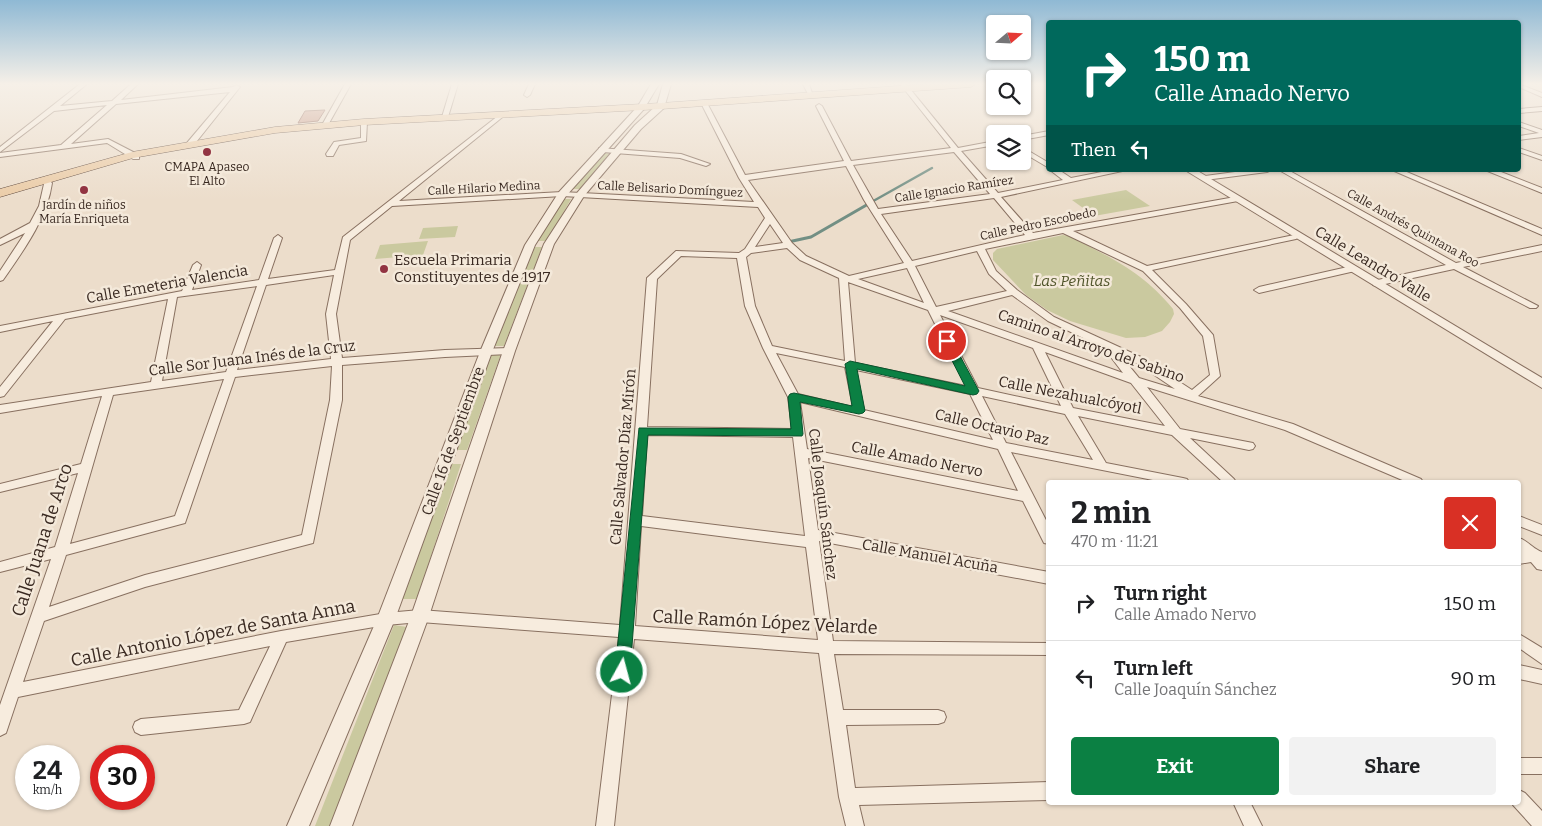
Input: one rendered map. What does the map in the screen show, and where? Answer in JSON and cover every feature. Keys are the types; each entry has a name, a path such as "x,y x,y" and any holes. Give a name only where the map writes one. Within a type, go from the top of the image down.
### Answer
{"main road":[{"path":"0,193 134,156 190,144 275,130 357,123"},
{"path":"0,198 46,181"}],"street":[{"path":"0,150 35,123"},
{"path":"64,146 91,123"},
{"path":"190,144 208,123"},
{"path":"330,154 336,143 364,140 364,123"},
{"path":"37,617 145,581 308,539 336,400 337,362 331,314 346,239 492,123"},
{"name":"Calle 16 de Septiembre","path":"298,826 386,619 486,352 530,245 562,194 609,151 633,123"},
{"name":"Calle 16 de Septiembre","path":"631,126 636,123"},
{"path":"714,123 743,178 770,217 745,253"},
{"path":"828,123 872,206 910,265 934,308 973,391 1046,533"},
{"path":"934,123 1031,236"},
{"path":"1521,125 1542,134"},
{"path":"1031,137 1046,134"},
{"path":"1521,138 1542,134"},
{"path":"0,155 108,141 134,156"},
{"path":"743,178 986,145"},
{"path":"609,151 681,156 706,164"},
{"name":"Calle 16 de Septiembre","path":"341,826 420,616 474,460 509,351 549,244 609,151"},
{"path":"1521,151 1542,158"},
{"path":"1031,155 1046,164"},
{"path":"1057,172 1070,181"},
{"name":"Calle Ignacio Ramírez","path":"872,206 996,196 1108,172"},
{"name":"Calle Leandro Valle","path":"1194,172 1542,384"},
{"path":"1204,178 1250,172"},
{"name":"Calle Andrés Quintana Roo","path":"1287,172 1454,266 1533,306"},
{"path":"1401,172 1542,232"},
{"path":"1494,172 1542,191"},
{"path":"0,278 34,224 48,190 46,181"},
{"name":"Calle Hilario Medina","path":"389,204 580,194"},
{"name":"Calle Belisario Domínguez","path":"580,194 760,205"},
{"name":"Calle Pedro Escobedo","path":"845,278 910,265 1031,236 1235,199"},
{"name":"Camino al Arroyo del Sabino","path":"770,217 788,245 803,258 845,278 1134,380 1289,428 1398,480"},
{"path":"0,242 34,224"},
{"path":"980,249 992,272 1014,292 1052,318 1139,360 1191,397 1215,376 1208,335 1183,306 1146,269 1064,230"},
{"path":"1146,269 1296,236"},
{"path":"0,567 180,520 278,238"},
{"path":"530,245 549,244"},
{"name":"Calle Salvador Díaz Mirón","path":"605,826 627,634 634,520 643,431 652,278 679,253 745,253 788,245"},
{"path":"1376,283 1542,248"},
{"name":"Calle Joaquín Sánchez","path":"745,253 750,306 768,348 794,397 797,434 836,718 848,797 855,826"},
{"path":"186,293 197,265"},
{"path":"1259,290 1352,269"},
{"name":"Calle Emeteria Valencia","path":"0,329 186,293 339,272"},
{"path":"845,278 850,364 859,411"},
{"path":"934,308 1014,292"},
{"path":"156,383 173,296"},
{"path":"0,394 62,317"},
{"path":"1037,346 1069,411 1103,467"},
{"path":"1108,346 1176,432 1228,480"},
{"name":"Calle Nezahualcóyotl","path":"768,348 1069,411 1249,446"},
{"name":"Calle Sor Juana Inés de la Cruz","path":"0,409 156,383 230,374 337,362 509,351"},
{"name":"Calle Juana de Arco","path":"0,728 61,550 109,391"},
{"name":"Calle Octavio Paz","path":"794,397 1001,446 1172,480"},
{"path":"643,431 797,434"},
{"name":"Calle Amado Nervo","path":"800,452 1027,497"},
{"path":"447,460 474,460"},
{"path":"0,488 85,468"},
{"name":"Calle Manuel Acuña","path":"634,520 811,538 1046,577"},
{"path":"1521,522 1542,530"},
{"path":"1521,545 1539,559"},
{"path":"1521,559 1539,559"},
{"name":"Calle Antonio López de Santa Anna","path":"14,691 281,637 386,619 420,616"},
{"name":"Calle Ramón López Velarde","path":"420,616 627,634 826,647 1046,649"},
{"path":"141,727 244,718 281,637"},
{"path":"1521,641 1542,657"},
{"path":"1521,672 1542,677"},
{"path":"836,718 938,717"},
{"path":"1521,766 1542,766"},
{"path":"848,797 1046,791"},
{"path":"1521,801 1542,824"},
{"path":"1242,805 1253,826"}],"green space":[{"path":"604,153 609,154 580,189 572,189"},
{"path":"1126,190 1150,206 1094,216 1072,200"},
{"path":"563,199 571,199 547,241 537,241"},
{"path":"458,226 455,237 419,239 423,228"},
{"name":"Las Peñitas","path":"1063,235 1069,236 1138,275 1173,309 1174,314 1170,322 1162,331 1145,337 1126,338 1070,321 1047,310 1026,295 993,260 993,253 997,249"},
{"path":"428,241 423,255 375,259 380,245"},
{"path":"535,247 542,247 504,346 493,346"},
{"path":"491,354 501,354 467,450 457,450"},
{"path":"452,464 461,464 417,599 401,599"},
{"path":"394,625 407,627 330,826 315,826"}],"waterway":[{"path":"868,204 932,168"},
{"path":"788,242 811,237 870,203"}],"place":[{"name":"CMAPA Apaseo El Alto","path":"207,152"},
{"name":"Jardín de niños María Enriqueta","path":"84,190"},
{"name":"Escuela Primaria Constituyentes de 1917","path":"384,269"}],"route":[{"path":"622,672 627,634 634,520 643,431 797,434 794,397 859,411 850,364 973,391 947,341"}]}
